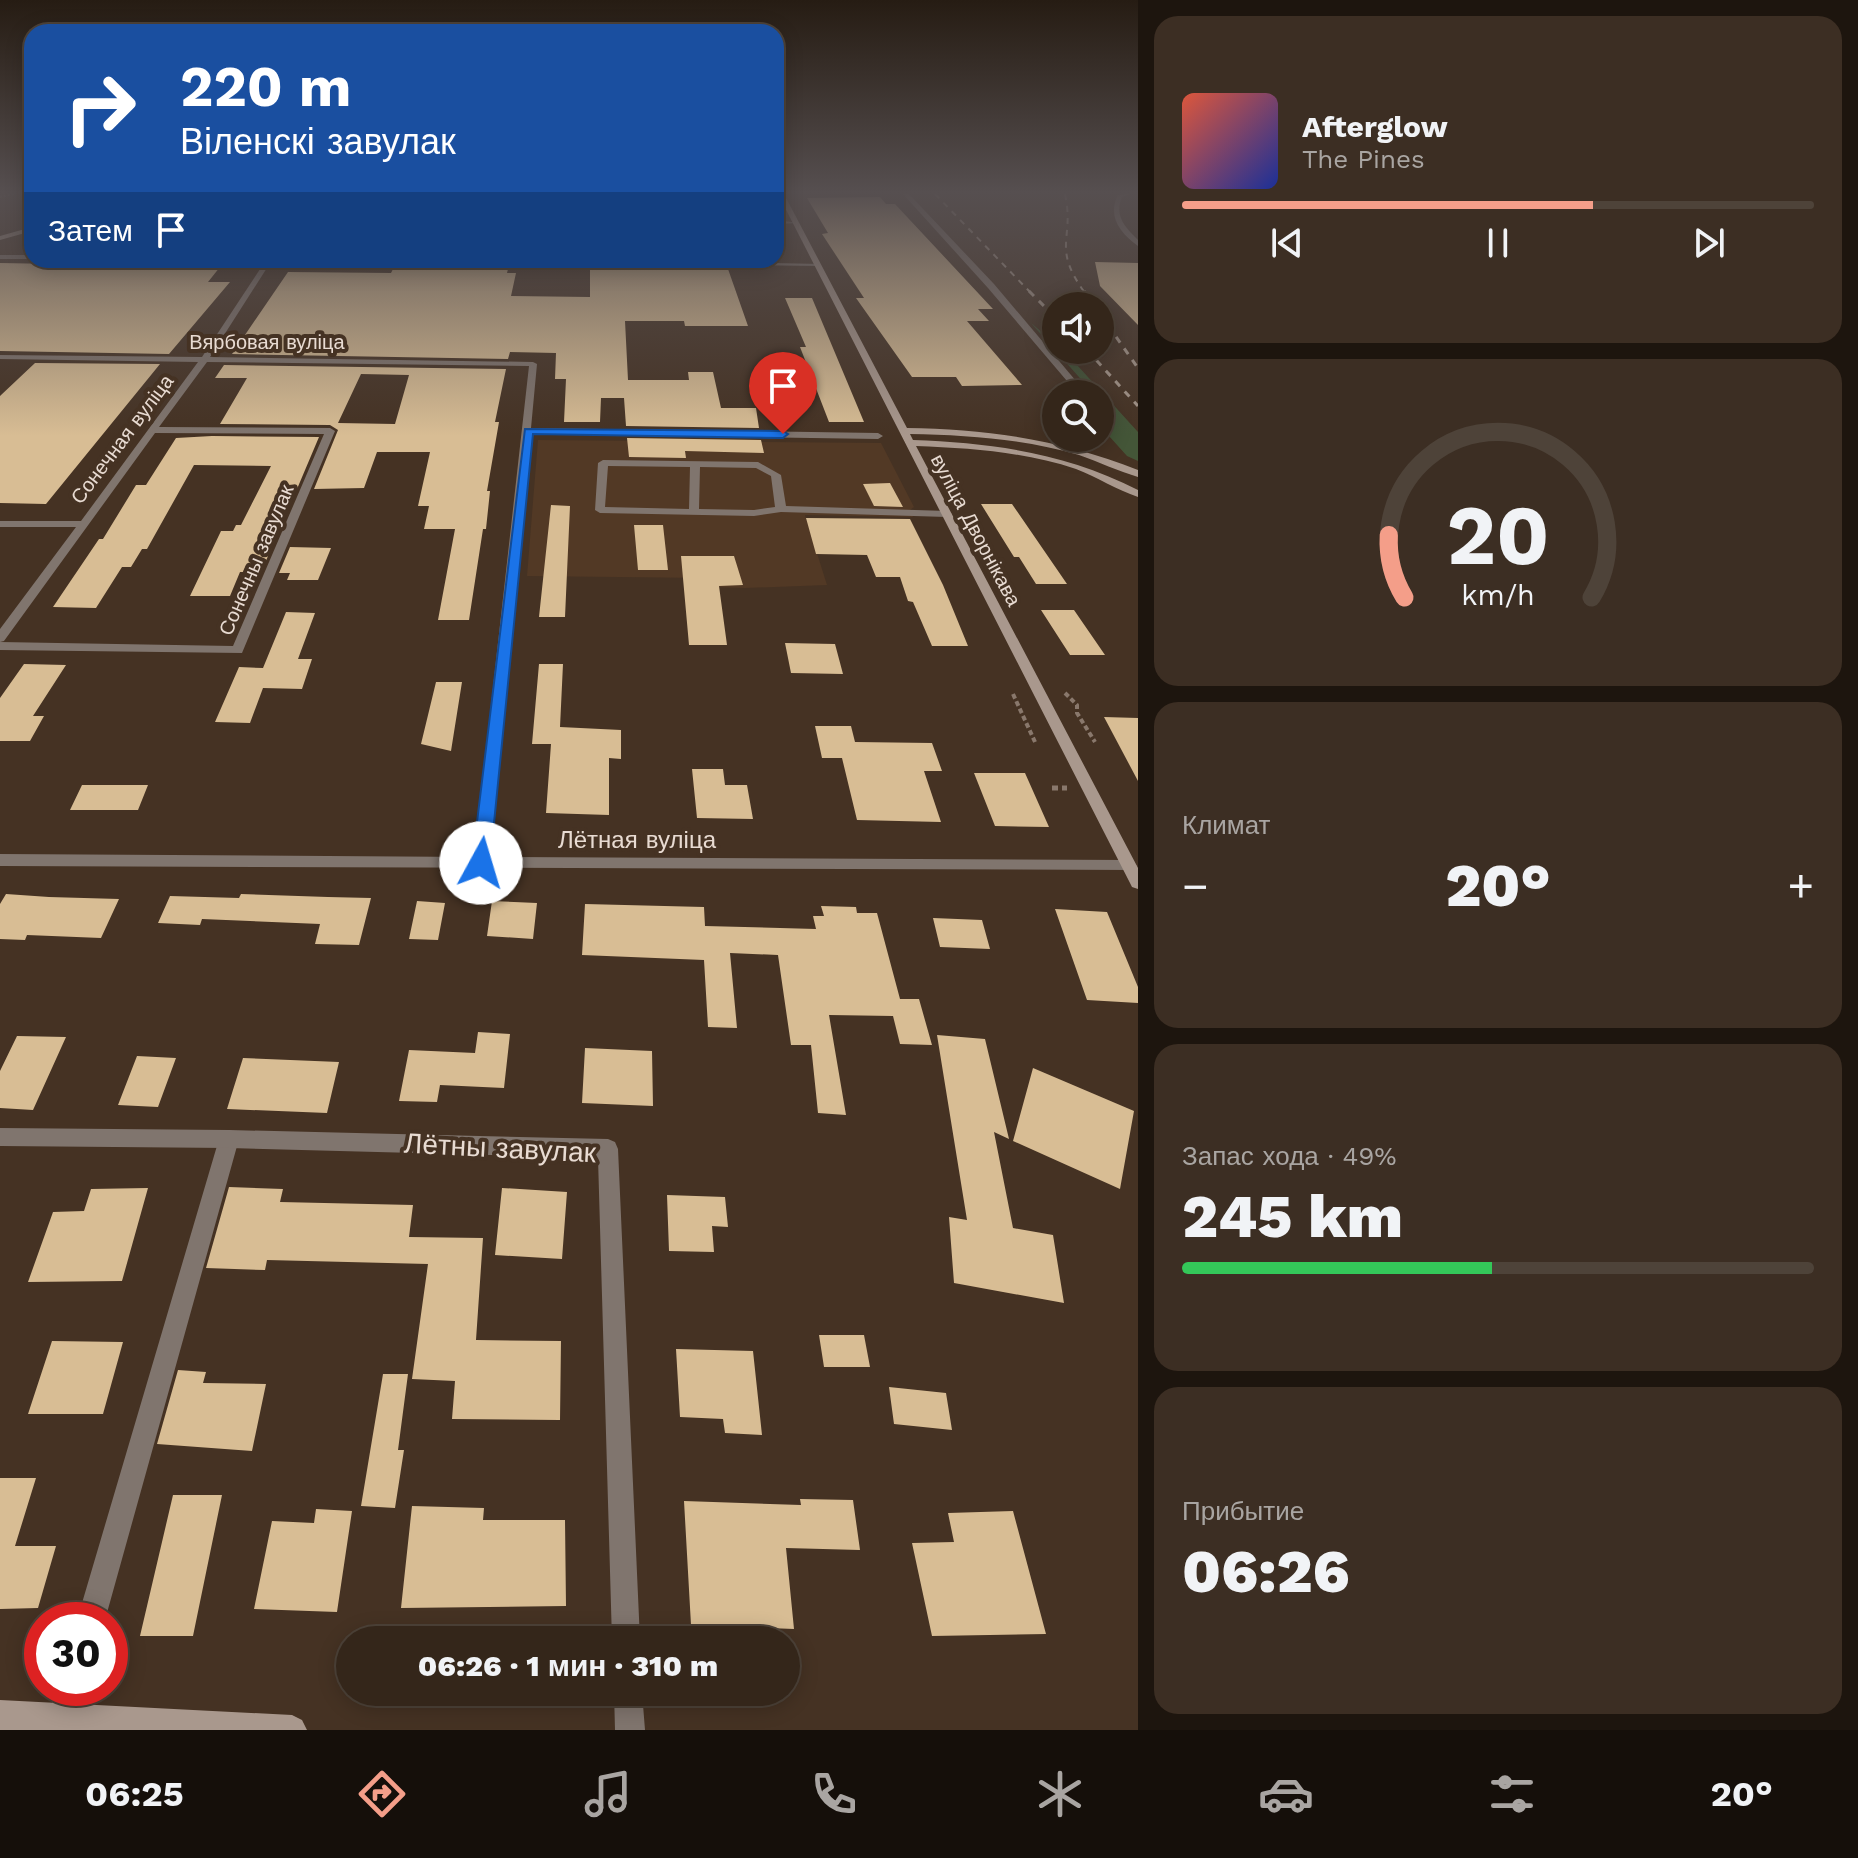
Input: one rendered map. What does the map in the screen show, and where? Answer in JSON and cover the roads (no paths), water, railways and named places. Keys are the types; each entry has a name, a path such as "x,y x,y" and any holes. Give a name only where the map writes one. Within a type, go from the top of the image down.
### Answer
{"main road":[{"name":"вуліца Дворнікава","path":"823,275 1138,883"},
{"path":"903,431 984,432 1052,443 1138,474"},
{"path":"910,443 992,446 1054,457 1111,479 1138,494"},
{"path":"0,1715 292,1730"}],"street":[{"name":"Сонечная вуліца","path":"0,638 204,360 259,275"},
{"path":"981,275 1071,380"},
{"name":"Вярбовая вуліца","path":"0,357 533,364 528,431"},
{"name":"Сонечны завулак","path":"0,646 238,650 330,431 151,430"},
{"path":"481,863 528,431 878,436"},
{"path":"781,509 776,475 758,465 603,463 600,510 754,513 781,509 947,514"},
{"path":"694,512 695,464"},
{"path":"0,524 81,524"},
{"name":"Лётная вуліца","path":"0,860 1129,866"},
{"name":"Лётны завулак","path":"0,1137 229,1139 608,1149 625,1626"},
{"path":"96,1602 229,1139"},
{"path":"62,1718 66,1706"},
{"path":"629,1706 630,1730"}],"railway":[{"path":"1013,275 1031,293"},
{"path":"1074,275 1084,292"},
{"path":"1031,293 1042,304"},
{"path":"1114,334 1138,368"},
{"path":"1100,364 1138,406"}]}
